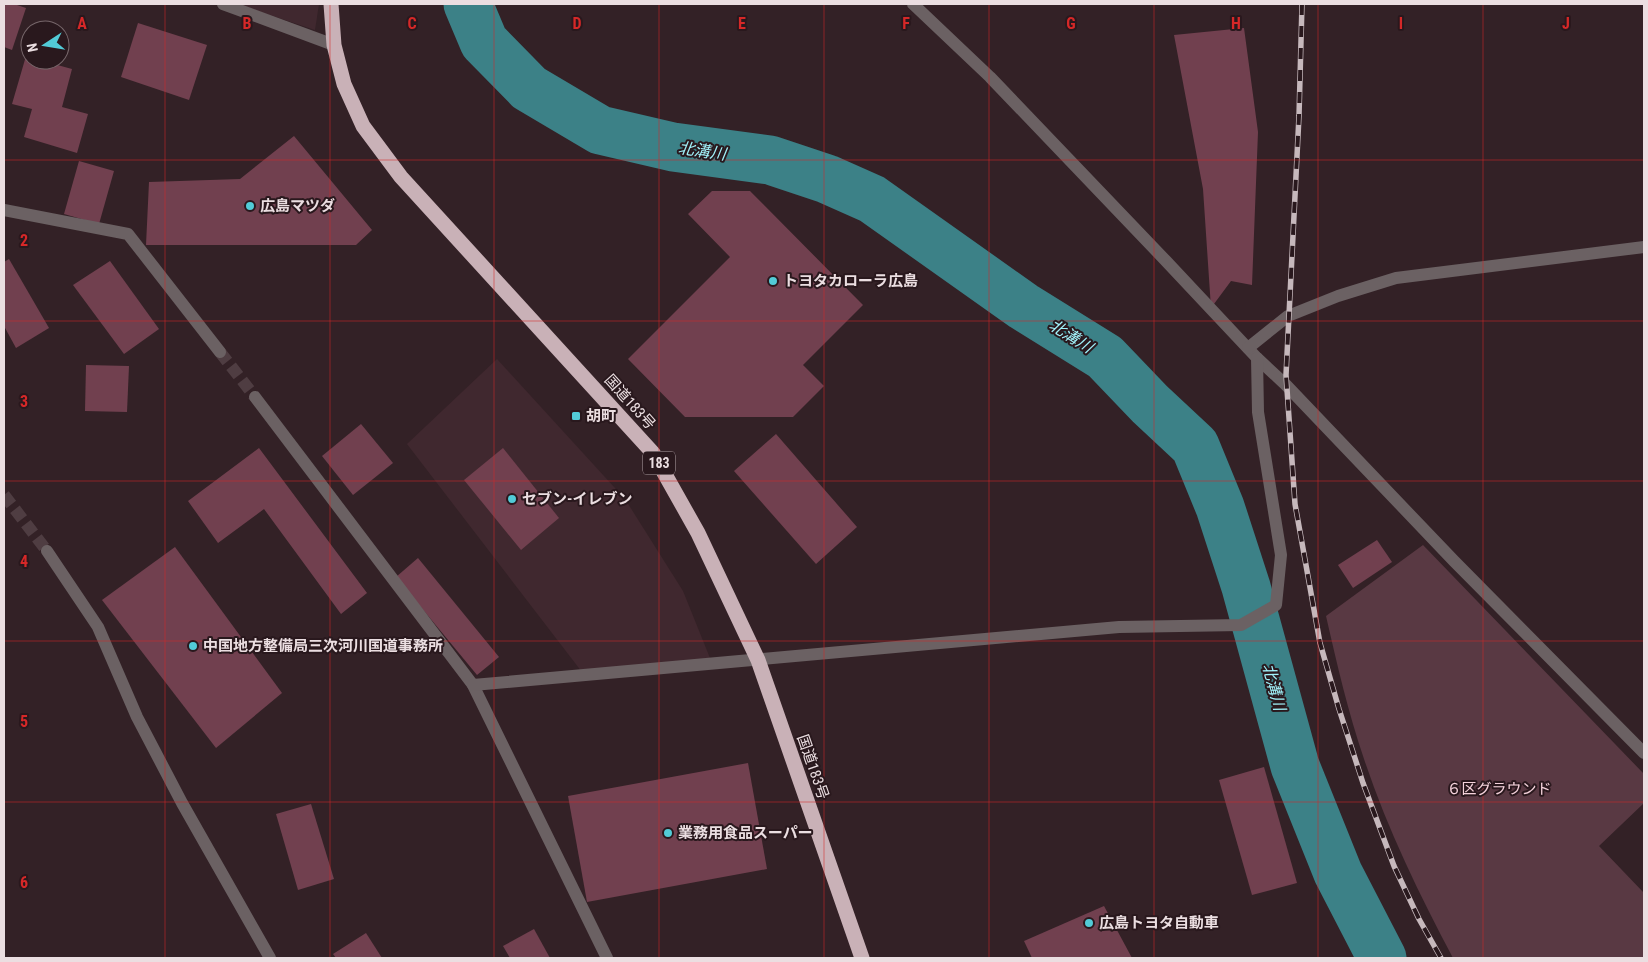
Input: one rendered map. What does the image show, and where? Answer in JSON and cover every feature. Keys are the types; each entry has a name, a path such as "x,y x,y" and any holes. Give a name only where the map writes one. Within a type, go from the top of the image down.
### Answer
{"highway":[{"name":"国道183号","path":"331,4 334,45 344,84 363,126 401,176 654,454 698,533 758,660 862,958"}],"street":[{"path":"223,4 334,45"},
{"path":"916,5 990,78 1454,561 1644,753"},
{"path":"4,210 128,234 220,352"},
{"path":"1248,348 1288,316 1338,296 1396,278 1644,247"},
{"path":"473,685 1119,627 1241,626 1276,605 1281,555 1258,412 1257,358"},
{"path":"255,397 473,685 607,958"},
{"path":"48,550 98,627 137,717 177,794 270,958"}],"shaded area":[{"path":"237,4 319,4 315,30"},
{"path":"497,359 625,499 683,591 712,663 585,676 407,444"}],"green space":[{"name":"６区グラウンド","path":"1423,545 1644,774 1644,803 1599,846 1644,893 1644,958 1453,958 1404,860 1373,785 1348,706 1326,616"}],"building":[{"path":"4,4 14,4 26,8 22,20 20,20 20,26 12,50 4,47"},
{"path":"138,23 207,45 189,100 121,77"},
{"path":"1244,28 1258,132 1252,285 1231,281 1211,308 1203,189 1174,35"},
{"path":"72,69 62,107 88,114 77,153 24,137 32,109 12,104 22,70"},
{"name":"広島マツダ","path":"294,136 372,230 356,245 146,245 149,182 240,179"},
{"path":"79,161 114,171 99,224 64,214"},
{"name":"トヨタカローラ広島","path":"712,191 750,191 863,305 803,365 824,386 793,417 685,417 628,359 730,257 688,214"},
{"path":"9,259 49,328 16,348 4,326 4,262"},
{"path":"110,261 159,329 124,354 73,285"},
{"path":"86,365 129,366 127,412 85,411"},
{"path":"361,424 393,463 353,495 322,456"},
{"path":"776,434 857,527 816,564 734,471"},
{"path":"259,448 367,593 341,614 264,509 218,543 188,501"},
{"path":"503,448 559,518 521,550 464,480"},
{"path":"1377,540 1392,562 1353,588 1338,565"},
{"name":"中国地方整備局三次河川国道事務所","path":"175,547 282,693 216,748 102,600"},
{"path":"418,558 499,657 477,675 396,577"},
{"path":"748,763 767,869 587,902 568,796"},
{"path":"1264,767 1297,883 1252,895 1219,780"},
{"path":"311,804 334,879 298,890 276,814"},
{"name":"広島トヨタ自動車","path":"1104,906 1132,958 1032,958 1024,941"},
{"path":"534,929 550,958 510,958 503,946"},
{"path":"366,933 382,958 336,958 333,954"}],"waterway":[{"name":"北溝川","path":"468,4 484,42 529,88 600,130 673,147 770,160 827,179 872,199 1023,306 1105,357 1150,404 1195,446 1220,507 1246,587 1295,766 1338,873 1382,958"}],"tunnel":[{"path":"220,352 255,397"},
{"path":"4,495 47,551"}],"railway":[{"path":"1302,4 1299,116 1286,375 1295,504 1320,643 1339,709 1363,783 1394,866 1419,919 1441,958"}],"place":[{"name":"広島マツダ","path":"250,206"},
{"name":"トヨタカローラ広島","path":"773,281"},
{"name":"胡町","path":"576,416"},
{"name":"セブン-イレブン","path":"512,499"},
{"name":"中国地方整備局三次河川国道事務所","path":"193,646"},
{"name":"業務用食品スーパー","path":"668,833"},
{"name":"広島トヨタ自動車","path":"1089,923"}]}
